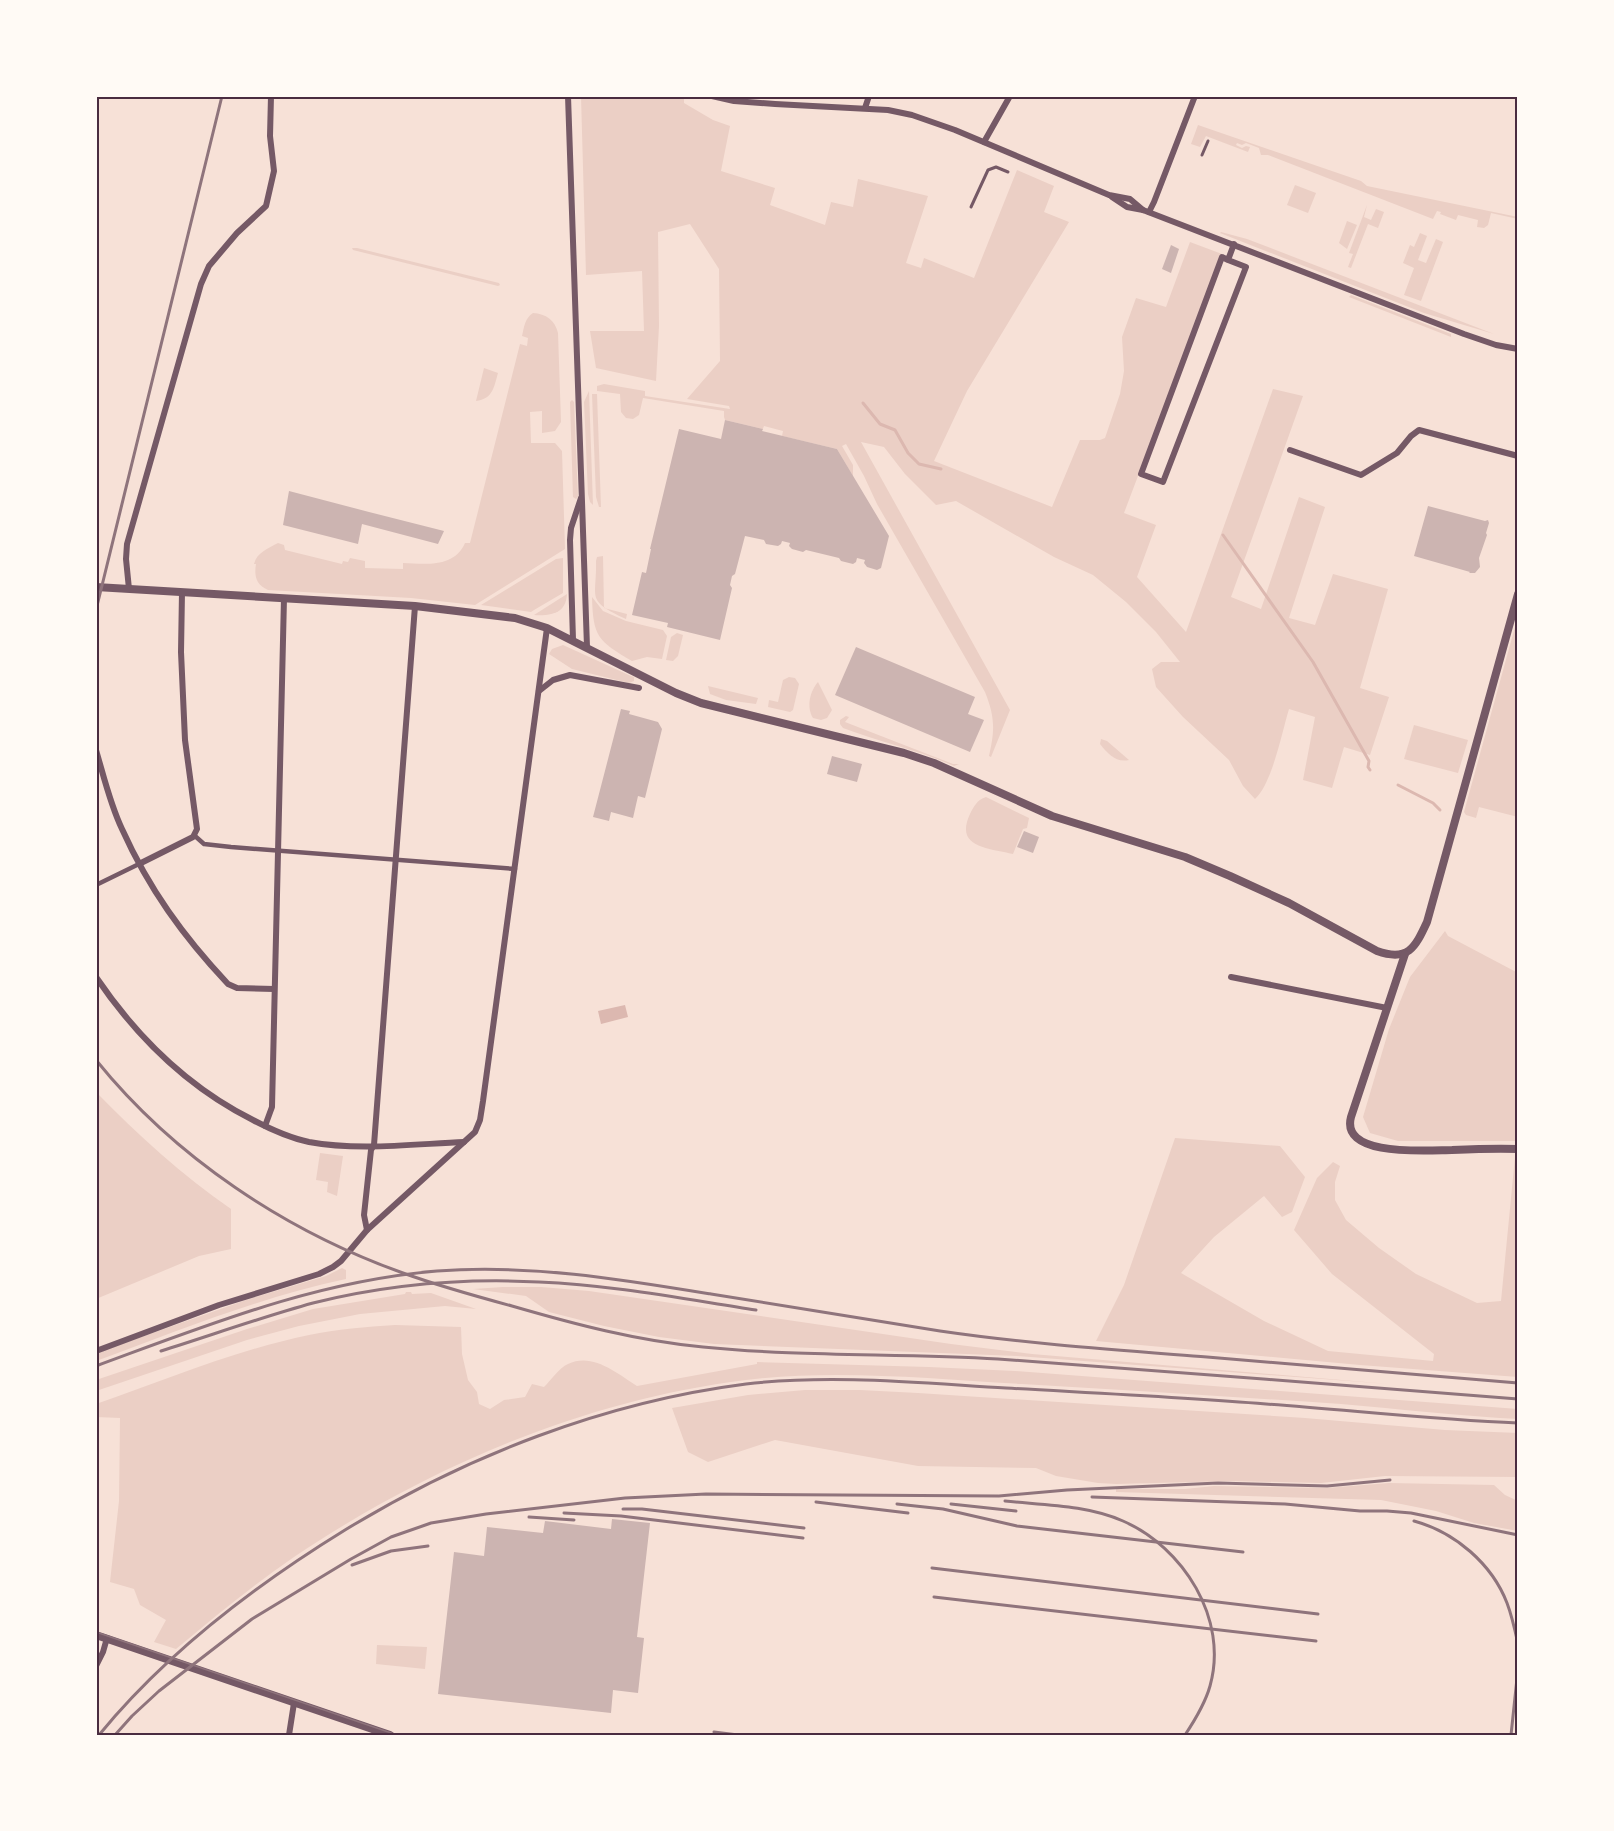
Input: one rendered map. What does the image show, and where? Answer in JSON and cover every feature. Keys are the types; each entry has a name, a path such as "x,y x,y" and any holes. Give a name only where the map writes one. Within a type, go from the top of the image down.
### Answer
{"street":[{"path":"129,589 127,544 201,284 209,266 237,233 266,206 274,171 270,135 272,96"},
{"path":"568,96 587,647"},
{"path":"712,96 774,104 888,110 912,115 984,142 1109,195 1130,199 1146,211 1464,334 1518,350"},
{"path":"865,108 869,96"},
{"path":"984,142 1010,96"},
{"path":"1146,211 1154,202 1195,96"},
{"path":"1228,260 1234,244"},
{"path":"1222,258 1228,260 1246,267 1163,482 1141,474 1222,258"},
{"path":"1290,450 1361,475 1397,453 1419,430 1518,456"},
{"path":"573,640 570,540 583,494"},
{"path":"96,587 416,606 515,618 547,628 676,693 701,703 904,753 934,763 1052,816 1185,857 1274,896 1377,951 1389,955 1405,954"},
{"path":"182,592 181,652 185,740 197,827 195,836 198,841 206,844 278,851 515,869"},
{"path":"1518,594 1429,917 1414,946 1405,954 1350,1120 1354,1136 1369,1145 1396,1150 1518,1149"},
{"path":"265,1126 272,1107 284,598"},
{"path":"367,1230 364,1215 371,1150 374,1145 416,606"},
{"path":"96,1351 219,1305 327,1271 341,1261 367,1230 475,1132 480,1120 547,628"},
{"path":"539,691 553,680 570,675 639,688"},
{"path":"96,750 121,828 160,899 182,933 228,984 244,989 274,989"},
{"path":"96,885 195,836"},
{"path":"96,977 141,1035 181,1074 228,1108 265,1126 308,1142 343,1145 465,1142"},
{"path":"1231,977 1387,1008"},
{"path":"96,1635 390,1735"},
{"path":"96,1666 107,1638"},
{"path":"289,1735 294,1703"}],"lane":[{"path":"1202,155 1208,141"},
{"path":"971,207 988,170 996,167 1008,172"}],"shaded area":[{"path":"581,96 684,96 684,103 713,120 730,126 721,171 775,188 770,205 825,225 831,202 853,207 858,179 928,196 906,263 921,268 924,258 974,278 1017,170 1054,186 1044,212 1069,222 967,391 934,461 1052,507 1080,440 1105,438 1120,394 1124,371 1122,337 1136,298 1166,307 1190,242 1222,254 1124,513 1156,525 1137,577 1186,632 1273,389 1303,396 1231,597 1261,609 1299,497 1325,507 1289,618 1315,625 1333,574 1388,589 1360,688 1389,697 1370,755 1344,747 1332,788 1303,780 1315,717 1289,709 1271,770 1261,792 1255,799 1243,786 1229,760 1183,717 1156,687 1152,669 1161,662 1180,662 1156,632 1126,602 1093,575 1054,557 956,501 936,505 905,474 884,447 861,442 1010,710 991,757 989,756 993,724 985,692 877,504 846,444 842,446 853,465 853,476 837,449 782,436 783,431 764,426 763,429 725,420 724,411 643,398 639,415 633,419 626,418 621,412 620,394 597,391 597,386 604,384 645,391 645,396 730,409 729,406 687,399 720,361 719,269 690,224 658,232 659,326 656,381 596,368 590,331 644,331 642,271 586,275"},
{"path":"1198,125 1361,181 1367,186 1518,217 1518,219 1491,213 1488,225 1484,228 1477,227 1478,220 1458,215 1456,220 1437,211 1433,219 1268,155 1261,155 1259,148 1246,143 1236,145 1242,148 1250,147 1248,152 1206,136 1200,147 1191,144"},
{"path":"1295,185 1316,193 1308,213 1287,205"},
{"path":"1367,205 1364,217 1371,220 1376,209 1384,212 1378,228 1368,224 1351,268 1348,267 1353,254 1349,253"},
{"path":"1347,221 1357,225 1347,249 1339,243"},
{"path":"1221,232 1247,239 1494,334 1424,313"},
{"path":"1420,233 1427,236 1418,260 1426,263 1436,239 1443,242 1421,301 1404,295 1414,268 1403,263 1410,245 1414,247"},
{"path":"352,248 499,283 500,285 353,250"},
{"path":"1351,295 1451,334 1451,337 1349,297"},
{"path":"533,313 549,318 558,333 561,422 555,431 542,433 542,411 530,412 531,443 555,443 562,451 565,549 475,605 411,598 268,590 258,583 255,572 256,564 254,564 258,556 278,543 284,545 285,550 342,564 343,561 348,562 350,558 365,561 365,568 403,569 403,563 430,564 447,561 460,551 465,543 470,543 520,344 527,346 528,338 522,336 524,326 528,317"},
{"path":"484,368 498,373 489,395 476,401"},
{"path":"589,391 593,505 588,494 584,402"},
{"path":"592,394 597,394 601,507 596,497"},
{"path":"572,400 574,402 578,497 576,499 573,497 570,402"},
{"path":"603,556 604,607 596,597 595,591 596,561 597,557"},
{"path":"563,558 563,593 531,612 481,605 556,559"},
{"path":"567,594 564,606 560,610 546,615 534,615"},
{"path":"592,597 603,611 626,621 663,630 667,636 662,659 647,657 632,661 605,643 596,630"},
{"path":"606,609 627,614 626,619 613,613"},
{"path":"1518,616 1518,817 1479,807 1476,818 1464,812"},
{"path":"677,633 683,635 678,656 673,661 666,660 671,637"},
{"path":"563,645 634,677 634,681 629,683 572,669 549,654 552,649"},
{"path":"789,677 795,678 799,684 793,710 790,712 768,707 769,700 778,702 783,680"},
{"path":"818,682 832,710 827,718 821,720 813,718 809,704 811,694"},
{"path":"708,686 758,698 756,704 726,700 710,694"},
{"path":"846,716 849,717 845,722 953,764 959,764 954,766 843,728 840,720"},
{"path":"1414,725 1468,740 1458,773 1404,759"},
{"path":"1101,739 1107,741 1129,760 1124,761 1113,757 1100,744"},
{"path":"986,797 1029,818 1027,828 1023,829 1013,854 985,848 970,840 967,834 966,825 971,811 978,802"},
{"path":"1445,931 1448,936 1518,973 1518,1141 1398,1141 1370,1133 1363,1117 1389,1029 1410,977"},
{"path":"625,1005 628,1017 601,1024 598,1011"},
{"path":"96,1092 161,1154 231,1209 231,1249 199,1256 96,1299"},
{"path":"1175,1138 1280,1146 1305,1177 1292,1212 1282,1217 1264,1196 1214,1237 1181,1273 1264,1321 1328,1351 1433,1361 1434,1354 1332,1274 1294,1230 1317,1178 1333,1162 1340,1166 1335,1182 1335,1200 1346,1220 1379,1248 1416,1274 1477,1303 1501,1301 1515,1157 1518,1153 1518,1377 1096,1341 1124,1285"},
{"path":"320,1153 343,1156 337,1196 327,1192 328,1182 316,1180"},
{"path":"342,1268 346,1270 346,1279 251,1305 96,1361 96,1353 246,1300 326,1276"},
{"path":"503,1287 589,1291 1032,1354 1389,1384 1017,1356 714,1344 659,1337 604,1326 549,1312 526,1296 473,1289"},
{"path":"406,1292 431,1293 476,1309 445,1306 360,1314 299,1326 247,1340 96,1391 96,1380 247,1329 313,1309"},
{"path":"395,1325 461,1327 462,1354 468,1380 477,1392 479,1404 490,1409 504,1400 525,1397 532,1384 544,1387 561,1368 577,1361 595,1362 613,1370 637,1386 757,1364 757,1362 1015,1371 1518,1409 1518,1419 1341,1404 884,1376 815,1375 746,1380 626,1403 509,1442 398,1494 345,1524 264,1579 176,1649 154,1642 166,1620 140,1605 134,1589 110,1582 119,1501 120,1418 96,1417 96,1404 228,1357 282,1341 330,1331"},
{"path":"805,1390 918,1393 1305,1418 1445,1430 1518,1433 1518,1477 1385,1476 1321,1483 1232,1481 1116,1484 1056,1476 1036,1468 918,1466 775,1440 708,1462 688,1452 672,1408 748,1395"},
{"path":"1389,1483 1494,1485 1505,1495 1518,1501 1518,1531 1474,1523 1436,1511 1381,1500 1116,1492 1116,1489 1185,1489 1214,1486 1327,1488"},
{"path":"377,1645 427,1647 425,1669 376,1664"}],"building":[{"path":"1171,245 1179,249 1171,273 1162,269"},
{"path":"725,420 837,449 889,536 881,568 877,570 867,567 865,560 857,558 853,564 841,561 839,558 792,549 789,546 790,543 782,541 778,546 745,536 735,574 732,576 730,585 732,588 720,640 667,627 668,623 632,615 642,572 646,573 679,429 721,439"},
{"path":"289,491 444,531 438,544 362,524 358,544 283,525"},
{"path":"1428,506 1488,520 1487,535 1479,558 1480,567 1475,573 1414,556"},
{"path":"856,647 975,697 968,714 984,720 970,752 835,695"},
{"path":"621,709 630,711 629,714 658,722 662,729 645,798 638,796 633,818 611,812 609,821 593,817"},
{"path":"832,756 862,764 857,782 827,774"},
{"path":"1024,831 1039,837 1033,853 1017,847"},
{"path":"612,1519 650,1523 637,1637 644,1638 638,1693 613,1690 611,1713 438,1694 454,1552 484,1556 487,1527 543,1533 545,1521 611,1529"}],"waterway":[{"path":"863,403 880,424 895,430 908,453 919,464 941,469"},
{"path":"1223,535 1313,662 1369,761 1370,770"},
{"path":"1398,785 1433,803 1440,810"}],"tram line":[{"path":"96,1632 397,1735"}],"railway":[{"path":"96,610 222,96"},
{"path":"96,1060 127,1096 197,1159 235,1188 317,1236 359,1256 430,1282 606,1331 654,1341 740,1350 998,1359 1518,1399"},
{"path":"96,1366 221,1321 305,1295 392,1276 472,1269 541,1271 609,1278 1007,1340 1518,1383"},
{"path":"161,1351 313,1303 397,1287 454,1282 511,1281 594,1286 756,1310"},
{"path":"99,1735 153,1676 213,1622 311,1551 391,1503 439,1478 538,1436 641,1404 693,1392 778,1381 876,1380 1201,1399 1518,1423"},
{"path":"115,1735 159,1691 252,1619 391,1537 431,1523 486,1514 625,1498 706,1494 999,1496 1067,1490 1218,1483 1327,1486 1390,1480"},
{"path":"1092,1497 1285,1504 1411,1513 1518,1535"},
{"path":"1005,1501 1065,1506 1123,1521 1145,1533 1165,1548 1182,1567 1207,1611 1213,1636 1214,1661 1210,1686 1205,1699 1185,1735"},
{"path":"816,1502 908,1513"},
{"path":"897,1504 943,1509 1017,1526 1243,1552"},
{"path":"951,1504 1016,1511"},
{"path":"623,1509 642,1509 804,1528"},
{"path":"564,1513 621,1516 803,1538"},
{"path":"529,1517 574,1520"},
{"path":"1414,1521 1457,1541 1482,1563 1492,1575 1507,1603 1518,1644"},
{"path":"352,1565 391,1551 428,1546"},
{"path":"932,1568 1318,1614"},
{"path":"934,1597 1316,1641"},
{"path":"1511,1735 1518,1669"},
{"path":"714,1732 738,1735"}]}
